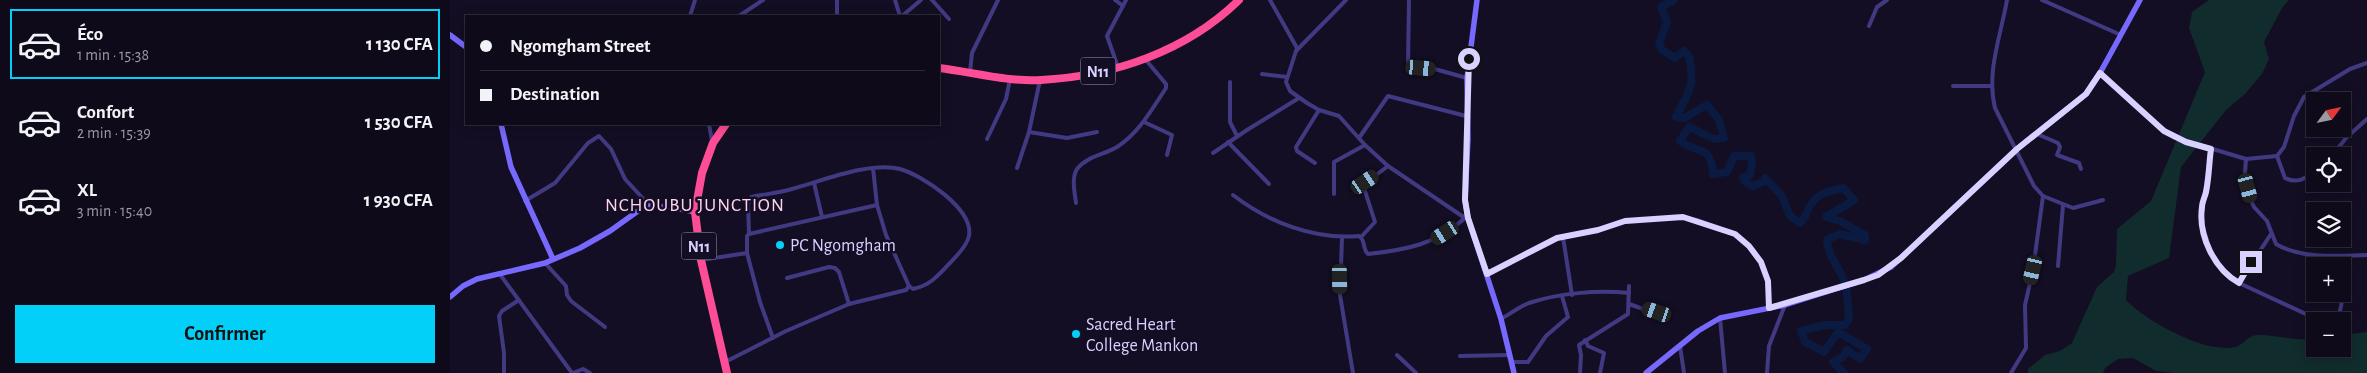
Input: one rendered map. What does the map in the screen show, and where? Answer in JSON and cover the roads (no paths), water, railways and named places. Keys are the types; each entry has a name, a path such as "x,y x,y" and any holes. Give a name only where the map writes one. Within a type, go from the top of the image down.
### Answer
{"highway":[{"name":"N11","path":"940,68 1040,80 1118,66 1145,59 1176,46 1227,12 1239,0"},
{"name":"N11","path":"725,125 713,143 702,173 695,212 701,260 727,373"}],"street":[{"path":"690,15 694,0"},
{"path":"741,15 763,0"},
{"path":"837,0 837,15"},
{"path":"895,0 901,15"},
{"path":"902,15 921,0"},
{"path":"932,0 949,19"},
{"path":"970,72 972,53 998,0"},
{"path":"1115,0 1122,6"},
{"path":"1118,66 1107,36 1126,0"},
{"path":"1270,0 1296,44 1296,51 1287,77 1287,87 1319,110 1339,116 1358,138 1388,166 1466,218"},
{"path":"1296,51 1346,0"},
{"path":"1409,0 1408,66 1431,68 1467,78"},
{"path":"1477,0 1467,78 1466,218 1487,274 1501,319 1514,373"},
{"path":"1869,26 1877,7 1886,0"},
{"path":"2007,0 1991,86 1995,108 2034,186 2043,196 2063,205 2076,208 2103,200"},
{"path":"2042,0 2121,35"},
{"path":"1646,373 1698,332 1720,318 1785,305 1878,275 1891,267 2017,149 2086,94 2100,73 2140,0"},
{"path":"450,35 465,46"},
{"path":"1076,203 1074,177 1078,168 1092,157 1116,148 1144,122 1167,86 1145,59"},
{"path":"2100,73 2164,131 2186,142 2246,159 2277,156 2284,147 2294,116 2304,97 2350,69 2367,63"},
{"path":"1262,74 1287,77"},
{"path":"987,139 1006,99 1011,77"},
{"path":"1017,168 1029,132 1040,80"},
{"path":"1230,82 1230,122 1237,136"},
{"path":"1953,86 1991,86"},
{"path":"1358,138 1388,96 1466,116"},
{"path":"1214,153 1237,136 1300,98"},
{"path":"1315,163 1297,151 1296,148 1319,110"},
{"path":"2339,147 2367,118"},
{"path":"1144,122 1172,135 1173,138 1167,154"},
{"path":"501,125 511,167 553,259"},
{"path":"709,125 713,143"},
{"path":"1029,132 1067,138 1096,132"},
{"path":"2037,134 2058,144 2060,147 2057,154 2058,157 2079,163 2081,169"},
{"path":"525,201 555,184 588,143 599,136 611,149 625,179 649,205"},
{"path":"1228,142 1269,184"},
{"path":"1334,194 1334,162 1365,145"},
{"path":"2211,149 2206,192 2202,206 2204,233 2210,250 2225,274 2239,283 2306,314"},
{"path":"2277,156 2287,179 2300,181 2306,179"},
{"path":"2246,159 2245,173 2251,200 2254,208 2267,221 2276,244 2290,250 2345,256 2367,255"},
{"path":"1233,195 1250,208 1291,227 1342,238 1361,238 1375,222 1363,184 1388,166"},
{"path":"773,338 760,302 747,253 747,236 749,234 748,199 873,168 899,168 925,179 955,204 968,225 969,237 957,255 942,271 926,286 913,290 909,286 886,235 877,205 873,168"},
{"path":"814,182 822,217"},
{"path":"2010,373 2026,348 2025,305 2038,241 2043,196"},
{"path":"451,292 477,280 545,263 580,248 610,231 640,208 649,205 695,212"},
{"path":"749,234 877,205"},
{"path":"2058,266 2063,205"},
{"path":"1487,274 1526,253 1563,237 1598,230 1625,221 1683,217 1735,234 1749,246 1761,262 1768,281 1769,308"},
{"path":"1361,238 1365,252 1368,254 1401,251 1437,239 1466,218"},
{"path":"2239,283 2271,234"},
{"path":"1563,237 1572,295"},
{"path":"1342,238 1340,295 1353,373"},
{"path":"701,260 747,253"},
{"path":"2340,312 2343,296 2345,256"},
{"path":"545,263 566,286 567,295 571,301 605,327"},
{"path":"787,278 829,267 835,268 839,272 849,304"},
{"path":"499,274 572,373 583,369 590,373"},
{"path":"725,362 849,304 906,290 909,286"},
{"path":"1580,373 1581,355 1578,345 1626,316 1629,304 1629,286"},
{"path":"1501,319 1529,303 1562,296 1607,291 1629,293"},
{"path":"1460,356 1528,362 1546,336 1568,316 1562,296"},
{"path":"504,373 504,353 499,316 502,310 519,300"},
{"path":"1629,304 1663,316"},
{"path":"1766,373 1769,346 1785,305"},
{"path":"1720,318 1725,373"},
{"path":"1585,340 1588,346 1604,353 1600,373"},
{"path":"1680,346 1684,373"},
{"path":"1397,355 1416,373"}],"waterway":[{"path":"1674,0 1661,7 1667,22 1659,43 1662,50 1675,58 1684,51 1689,56 1690,88 1676,117 1684,118 1707,105 1719,120 1724,138 1714,139 1689,127 1680,141 1707,154 1712,164 1713,174 1727,172 1734,156 1751,156 1750,175 1743,178 1753,186 1763,182 1765,178 1782,196 1790,216 1800,223 1815,199 1826,192 1844,188 1854,200 1826,217 1840,221 1865,235 1865,240 1839,234 1827,240 1831,256 1845,283 1849,319 1845,325 1825,325 1801,331 1805,342 1824,352 1838,332 1867,349 1860,359 1847,350 1843,357 1833,362 1844,373"}],"place":[{"name":"PC Ngomgham","path":"780,245"},
{"name":"Sacred Heart College Mankon","path":"1076,334"}],"district":[{"name":"NCHOUBU JUNCTION","path":"695,204"}]}
